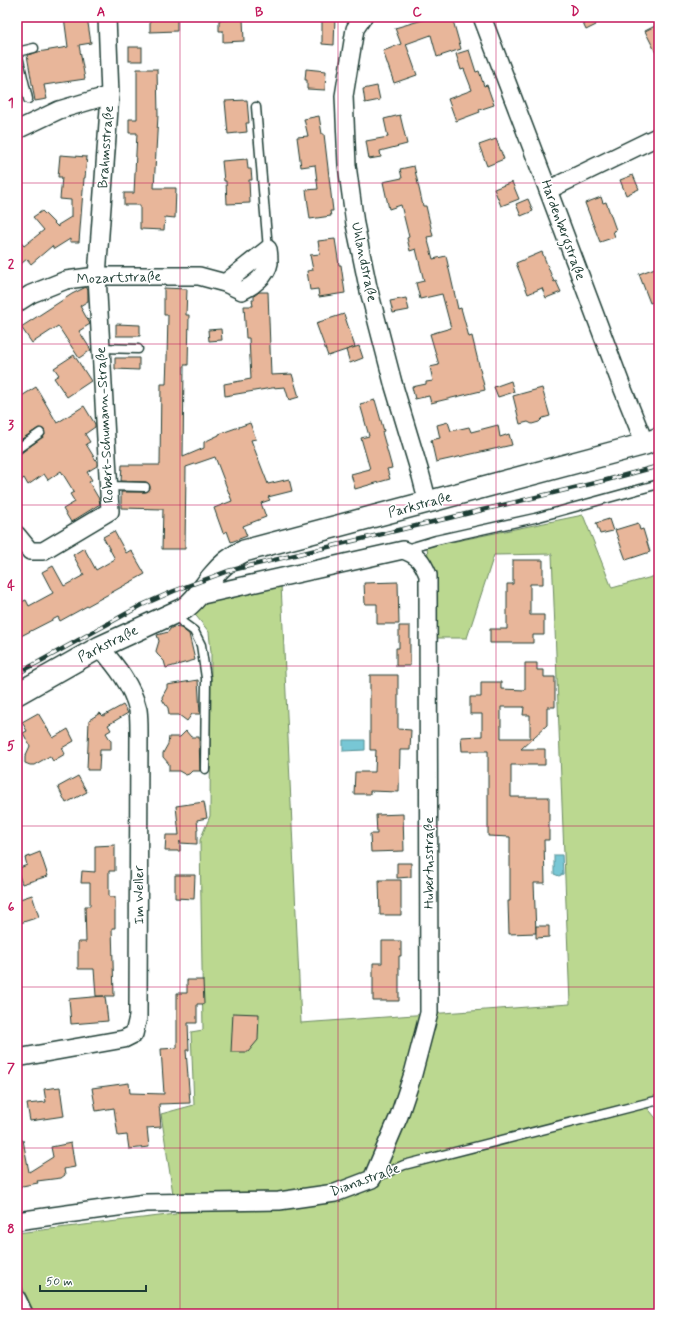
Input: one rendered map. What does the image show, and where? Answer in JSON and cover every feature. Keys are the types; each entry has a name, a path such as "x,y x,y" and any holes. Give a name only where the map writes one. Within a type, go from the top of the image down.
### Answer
{"street":[{"name":"Brahmsstraße","path":"97,276 110,95 107,17"},
{"name":"Uhlandstraße","path":"363,17 355,29 344,96 347,164 355,224 368,287 393,384 428,503"},
{"name":"Hardenbergstraße","path":"482,17 622,387 652,441"},
{"path":"17,130 59,110 110,95"},
{"path":"548,190 659,136"},
{"name":"Mozartstraße","path":"17,303 31,294 66,280 97,276 199,276 225,283 242,291 248,288 267,269 269,262 268,249"},
{"name":"Robert-Schumann-Straße","path":"17,535 30,551 43,551 110,511 97,276"},
{"name":"Parkstraße","path":"17,694 100,647 185,608 193,602 212,577 229,560 244,551 428,503 652,441"},
{"name":"Parkstraße","path":"198,596 404,550"},
{"name":"Hubertusstraße","path":"372,1179 399,1116 413,1074 429,1012 428,575 419,558 415,554 404,550"},
{"name":"Im Weller","path":"17,1058 124,1039 134,1034 138,1017 138,711 133,694 121,672 100,647"},
{"name":"Dianastraße","path":"17,1221 146,1202 279,1201 336,1193 372,1179"},
{"path":"17,1299 24,1314"}],"lane":[{"path":"28,99 17,52 34,48"},
{"path":"256,107 268,249"},
{"path":"101,348 138,349"},
{"path":"17,449 40,434"},
{"path":"404,550 436,540 535,518 659,484"},
{"path":"109,486 145,487"},
{"path":"174,612 183,623 194,631 201,645 206,678 205,769"},
{"name":"Dianastraße","path":"372,1179 404,1165 659,1100"}],"green space":[{"path":"583,515 612,588 659,575 659,1102 646,1106 659,1122 659,1314 35,1314 17,1276 17,1233 176,1214 161,1114 194,1105 191,1032 203,1030 200,840 210,816 211,652 209,632 193,612 210,597 281,584 301,1023 570,1004 552,554 494,555 467,638 437,638 427,547"}],"water":[{"path":"343,740 365,740 365,750 343,751"},
{"path":"554,855 562,855 563,874 559,876 554,874"}],"building":[{"path":"64,17 87,17 91,43 79,45 85,79 44,85 47,99 35,101 27,55 68,47"},
{"path":"150,17 177,17 177,31 150,32"},
{"path":"322,17 335,17 334,45 322,44"},
{"path":"433,17 452,17 461,49 437,57 431,35 406,44 417,75 394,83 383,51 401,44 395,28"},
{"path":"580,17 592,17 596,25 586,30"},
{"path":"243,19 244,41 223,42 223,31 219,31 219,20"},
{"path":"659,24 659,59 645,31"},
{"path":"129,47 142,47 142,61 129,61"},
{"path":"469,50 476,72 479,71 484,86 487,85 494,105 479,110 480,112 456,121 448,99 472,90 464,69 461,70 456,54"},
{"path":"137,69 157,69 158,115 154,188 176,188 175,218 165,217 164,230 140,229 140,205 124,205 124,193 134,193 137,133 129,133 129,119 137,119"},
{"path":"306,69 326,71 325,90 307,89 307,80 305,80"},
{"path":"377,86 380,100 365,103 363,89"},
{"path":"247,100 249,123 246,123 247,132 228,134 225,101"},
{"path":"400,115 407,144 380,151 381,157 369,159 366,141 388,137 384,119"},
{"path":"319,116 322,134 324,134 333,211 330,211 331,216 310,219 306,190 318,189 315,165 301,167 297,137 308,136 304,119"},
{"path":"496,139 504,159 487,166 479,145"},
{"path":"60,155 87,157 79,242 70,242 70,239 54,249 52,246 31,264 27,259 17,267 17,238 24,246 44,230 33,217 42,211 58,227 58,225 71,217 71,200 60,199 62,177 58,177"},
{"path":"247,159 248,169 251,169 252,180 249,180 250,203 227,204 226,181 224,181 222,161"},
{"path":"414,166 423,206 426,206 433,236 427,237 433,259 446,256 458,309 461,308 469,337 472,336 485,390 431,403 429,396 415,399 412,387 433,381 430,367 439,365 430,334 451,328 442,294 420,299 416,283 424,281 416,249 410,251 407,238 409,237 401,205 389,209 383,182 402,178 400,169"},
{"path":"633,175 639,189 626,195 620,180"},
{"path":"512,182 519,199 501,206 494,189"},
{"path":"601,197 603,203 606,202 616,230 613,231 615,237 600,242 585,203"},
{"path":"528,199 533,211 521,216 516,204"},
{"path":"335,239 345,293 319,297 318,289 310,290 307,271 313,270 310,255 320,254 318,241"},
{"path":"542,252 554,282 556,281 561,292 546,298 542,288 528,294 516,263"},
{"path":"655,268 659,279 659,300 650,303 639,274"},
{"path":"86,287 88,290 88,301 80,306 90,324 79,331 91,350 79,358 58,326 32,343 21,327 72,294"},
{"path":"164,288 187,289 186,315 189,315 188,365 184,365 183,457 204,448 204,442 219,434 250,423 256,439 251,440 268,484 289,479 292,491 268,497 270,500 261,503 266,517 243,526 247,536 231,542 227,531 223,533 214,508 232,501 215,457 186,467 185,549 162,549 163,509 121,508 121,492 145,492 149,490 150,487 146,482 121,481 122,465 160,465 161,384 166,384 168,315 164,315"},
{"path":"259,292 268,292 271,375 292,374 299,397 289,400 285,387 225,396 224,384 251,379 249,338 246,338 244,306 253,306 252,300 254,300 254,296"},
{"path":"406,298 409,310 393,313 390,301"},
{"path":"344,314 355,347 328,356 316,323"},
{"path":"116,324 140,325 140,336 116,336"},
{"path":"221,329 222,340 209,341 208,330"},
{"path":"359,346 363,358 350,363 346,350"},
{"path":"74,355 91,381 67,397 54,378 59,375 54,368"},
{"path":"115,358 139,358 139,370 115,369"},
{"path":"511,381 514,392 498,397 494,387"},
{"path":"36,387 57,423 84,406 95,424 95,427 85,434 90,442 86,444 97,462 97,466 87,472 92,480 89,482 99,499 100,504 71,522 63,509 75,502 70,494 74,492 61,471 48,480 44,474 28,485 24,478 17,483 17,454 20,454 45,435 44,430 39,428 17,442 17,399"},
{"path":"542,388 550,416 532,424 528,422 520,424 513,396"},
{"path":"375,400 384,431 382,432 392,468 387,469 390,479 355,489 351,474 370,469 361,438 369,436 360,404"},
{"path":"448,422 451,431 469,427 471,432 498,425 500,437 509,434 512,445 436,462 431,440 440,438 437,425"},
{"path":"609,519 613,531 600,534 596,523"},
{"path":"638,523 640,530 643,529 650,552 626,560 615,530"},
{"path":"114,531 126,553 131,550 145,574 60,621 58,617 17,638 17,604 26,600 29,606 53,593 42,572 53,566 64,586 84,575 73,555 84,548 96,570 115,559 103,537"},
{"path":"513,560 543,560 543,584 530,584 530,615 544,615 544,635 533,635 533,643 490,643 490,629 507,629 507,584 513,584"},
{"path":"398,582 399,624 377,624 377,604 365,604 364,583"},
{"path":"399,626 410,626 410,666 396,666 396,648 399,648"},
{"path":"173,627 181,628 189,634 195,660 166,668 164,661 156,651 159,641 157,635 168,632"},
{"path":"525,663 537,663 537,670 544,670 544,677 555,677 555,707 547,707 547,725 521,749 545,749 545,765 511,765 511,797 549,797 549,840 544,840 545,883 534,883 536,933 509,934 508,901 510,901 510,837 488,836 488,751 462,751 461,737 482,736 482,714 470,714 470,697 481,697 481,682 501,682 501,689 525,690","holes":["501,707 524,707 523,715 530,715 530,738 501,738"]},
{"path":"370,675 398,675 398,729 411,730 410,750 400,750 399,792 370,791 370,794 354,794 355,772 375,772 376,750 370,750"},
{"path":"198,680 200,714 192,714 187,721 179,715 169,715 168,708 162,697 167,685"},
{"path":"123,705 128,713 108,725 111,730 106,733 111,741 111,750 100,750 99,770 87,770 89,720 100,713 103,716"},
{"path":"38,713 53,738 68,729 74,741 62,748 65,754 53,761 50,756 34,765 30,765 25,763 25,757 30,746 23,733 27,731 22,722"},
{"path":"186,731 191,737 199,737 200,771 192,771 186,775 179,771 169,771 169,764 163,757 163,753 168,744 169,737 180,737"},
{"path":"78,776 87,792 66,803 58,787"},
{"path":"204,802 207,818 197,820 197,844 180,843 180,851 165,851 166,835 179,835 176,806"},
{"path":"403,814 404,851 371,852 370,834 377,834 376,815"},
{"path":"115,845 115,871 109,871 109,897 115,897 115,928 112,928 114,996 105,996 108,1021 71,1024 69,999 104,996 96,996 94,969 78,969 78,942 86,942 85,906 90,906 90,883 81,883 82,871 95,872 95,846"},
{"path":"40,852 48,876 22,884 17,869 27,865 25,858"},
{"path":"397,863 411,863 411,877 397,878"},
{"path":"175,875 195,875 194,899 175,898"},
{"path":"379,880 401,880 401,915 380,915"},
{"path":"32,895 39,917 17,924 17,900"},
{"path":"536,926 549,926 549,937 536,938"},
{"path":"382,941 401,941 401,956 399,956 399,1001 373,1001 373,963 382,963"},
{"path":"187,980 203,980 204,1004 197,1004 197,1023 188,1023 189,1050 186,1050 190,1103 159,1104 161,1127 147,1128 149,1147 129,1149 127,1135 118,1136 114,1108 96,1111 92,1088 129,1083 130,1093 164,1094 161,1049 177,1048 177,993 187,993"},
{"path":"233,1013 259,1014 258,1040 248,1052 231,1052"},
{"path":"60,1087 64,1116 30,1121 27,1104 46,1102 44,1089"},
{"path":"23,1140 29,1172 53,1157 51,1147 71,1143 75,1167 64,1169 65,1175 61,1178 37,1181 38,1183 17,1187 17,1141"}],"railway":[{"path":"17,674 142,605 174,591 228,571 603,481 659,466"}]}
